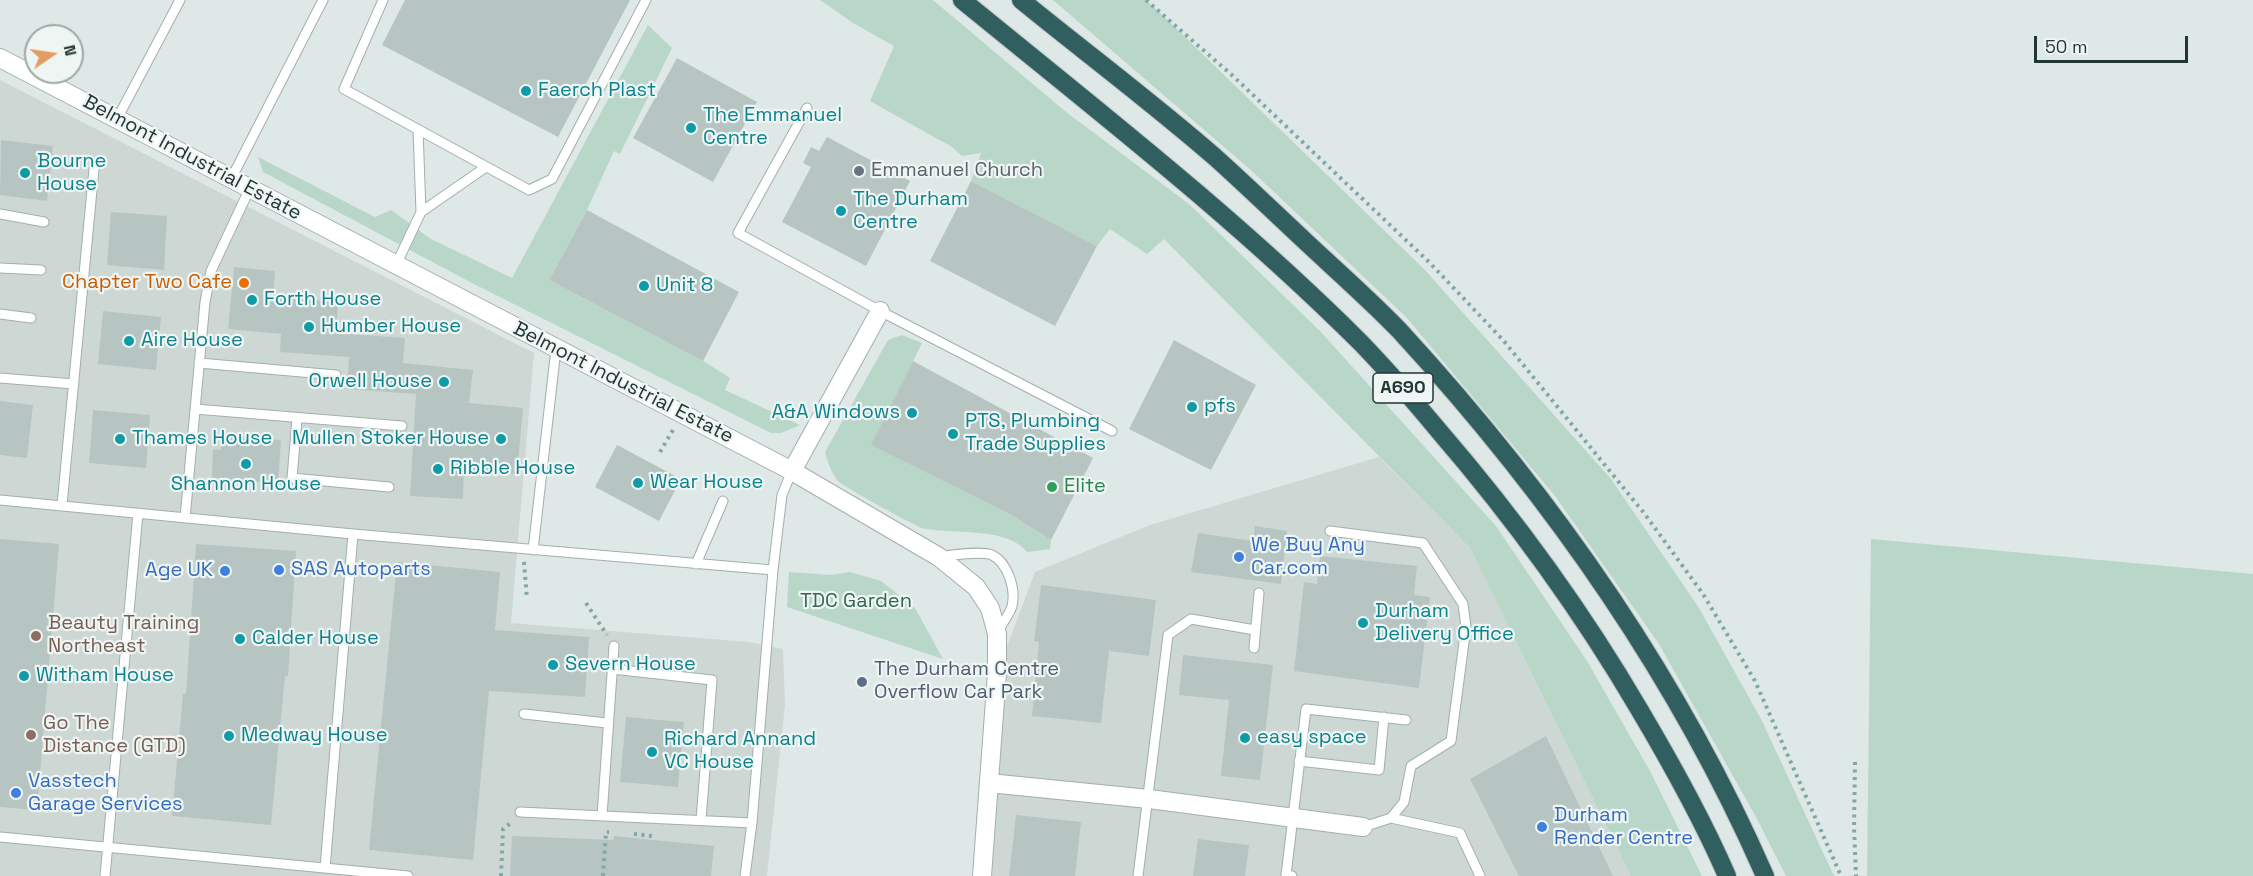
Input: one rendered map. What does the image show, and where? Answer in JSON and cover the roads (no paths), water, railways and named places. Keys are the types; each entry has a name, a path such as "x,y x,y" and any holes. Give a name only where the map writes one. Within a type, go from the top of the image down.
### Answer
{"highway":[{"name":"A690","path":"962,0 1193,189 1267,254 1362,344 1408,394 1483,482 1550,572 1612,664 1670,762 1727,876"},
{"name":"A690","path":"1021,0 1215,157 1355,287 1398,330 1509,459 1578,550 1642,645 1700,744 1765,876"}],"street":[{"name":"Belmont Industrial Estate","path":"0,58 792,471 939,557 976,587 990,608 997,634 998,674 982,876"},
{"path":"792,471 880,311"},
{"path":"990,783 1363,827"}],"lane":[{"path":"117,119 180,0"},
{"path":"231,179 323,0"},
{"path":"383,0 344,89 529,190 552,180 646,0"},
{"path":"807,108 738,233 880,311 1112,430"},
{"path":"396,265 421,212 418,129"},
{"path":"421,212 486,167"},
{"path":"62,505 93,169"},
{"path":"186,519 205,302 211,271 250,188"},
{"path":"0,214 44,222"},
{"path":"0,268 41,270"},
{"path":"0,314 31,318"},
{"path":"528,550 556,349"},
{"path":"199,363 336,375"},
{"path":"0,378 74,384"},
{"path":"195,408 402,426"},
{"path":"297,418 292,478 389,487"},
{"path":"745,876 752,823 773,570 782,495 792,471"},
{"path":"0,500 528,550 773,570"},
{"path":"696,564 723,501"},
{"path":"105,876 138,513"},
{"path":"1330,531 1424,543 1463,604 1466,627 1451,741 1411,766 1404,802 1391,818"},
{"path":"325,868 353,534"},
{"path":"939,557 964,553 992,555 1007,570 1012,606 997,634"},
{"path":"1254,648 1258,593"},
{"path":"1138,876 1168,634 1191,620 1255,630"},
{"path":"602,816 614,646"},
{"path":"612,669 712,680 701,820"},
{"path":"1292,876 1286,876 1306,709 1406,720"},
{"path":"524,714 607,723"},
{"path":"1299,762 1379,770 1384,717"},
{"path":"522,812 752,823"},
{"path":"1363,827 1391,818 1460,833 1480,876"},
{"path":"0,837 312,871 325,868 408,876"}],"place":[{"name":"Faerch Plast","path":"526,91"},
{"name":"The Emmanuel Centre","path":"691,128"},
{"name":"Emmanuel Church","path":"859,171"},
{"name":"Bourne House","path":"25,173"},
{"name":"The Durham Centre","path":"841,211"},
{"name":"Chapter Two Cafe","path":"244,283"},
{"name":"Unit 8","path":"644,286"},
{"name":"Forth House","path":"252,300"},
{"name":"Humber House","path":"309,327"},
{"name":"Aire House","path":"129,341"},
{"name":"Orwell House","path":"444,382"},
{"name":"pfs","path":"1192,407"},
{"name":"A&A Windows","path":"912,413"},
{"name":"PTS, Plumbing Trade Supplies","path":"953,434"},
{"name":"Thames House","path":"120,439"},
{"name":"Mullen Stoker House","path":"501,439"},
{"name":"Shannon House","path":"246,464"},
{"name":"Ribble House","path":"438,469"},
{"name":"Wear House","path":"638,483"},
{"name":"Elite","path":"1052,487"},
{"name":"We Buy Any Car.com","path":"1239,557"},
{"name":"SAS Autoparts","path":"279,570"},
{"name":"Age UK","path":"225,571"},
{"name":"Durham Delivery Office","path":"1363,623"},
{"name":"Beauty Training Northeast","path":"36,636"},
{"name":"Calder House","path":"240,639"},
{"name":"Severn House","path":"553,665"},
{"name":"Witham House","path":"24,676"},
{"name":"The Durham Centre Overflow Car Park","path":"862,682"},
{"name":"Go The Distance (GTD)","path":"31,735"},
{"name":"Medway House","path":"229,736"},
{"name":"easy space","path":"1245,738"},
{"name":"Richard Annand VC House","path":"652,752"},
{"name":"Vasstech Garage Services","path":"16,793"},
{"name":"Durham Render Centre","path":"1542,827"}],"park label":[{"name":"TDC Garden","path":"856,602"}]}
